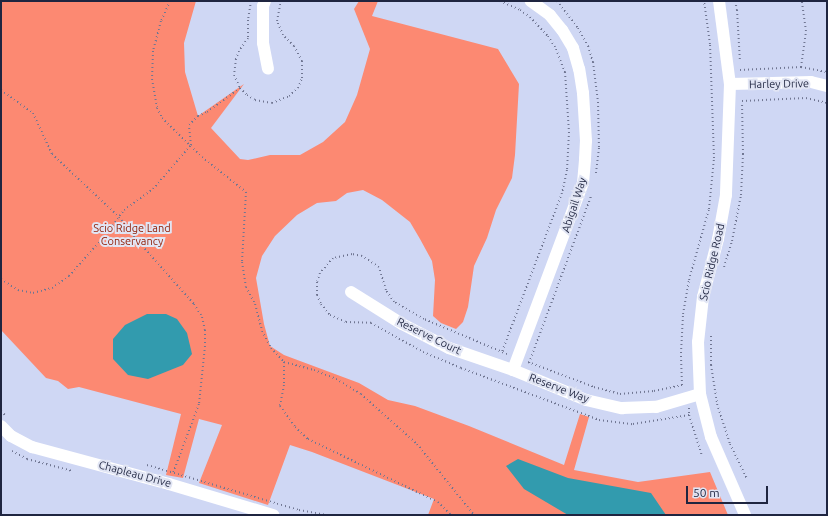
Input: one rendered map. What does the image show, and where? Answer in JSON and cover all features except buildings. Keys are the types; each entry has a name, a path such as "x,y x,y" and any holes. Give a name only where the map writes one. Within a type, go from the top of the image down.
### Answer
{"street":[{"path":"265,1 263,6 263,43 268,68"},
{"name":"Abigail Way","path":"513,370 582,183 586,147 583,93 573,48 562,30 550,15 531,1"},
{"name":"Scio Ridge Road","path":"719,1 735,84 726,195 718,239 703,297 698,342 700,394 711,436 745,515"},
{"name":"Harley Drive","path":"735,84 811,82 827,86"},
{"name":"Reserve Court","path":"351,292 402,324 449,348 513,370"},
{"name":"Reserve Way","path":"513,370 586,400 622,408 656,408 700,394"},
{"name":"Chapleau Drive","path":"1,426 11,436 32,447 169,484 273,515"}],"path":[{"path":"170,1 161,21 153,51 152,79 157,108 162,118 246,192 242,262 246,286 255,304 262,331 272,348 284,362 314,370 336,379 361,394 417,444 474,515"},
{"path":"500,1 520,10 530,17 548,36 562,62 567,89 569,150 562,192 502,352 594,387 620,394 654,391 682,385"},
{"path":"702,456 689,415 687,398 682,385 681,353 683,314 690,280 709,209 712,176 713,129 710,44 704,1"},
{"path":"723,269 732,241 741,195 743,154 742,101 735,84 740,70 737,10 735,1"},
{"path":"798,82 806,31 802,1"},
{"path":"740,70 801,68 827,72"},
{"path":"1,279 18,290 33,293 52,288 70,276 108,232 124,210 153,189 191,145 189,125 198,116 207,112 240,88"},
{"path":"1,90 33,113 52,154 119,217 137,240 194,304 202,317 205,330 205,346 198,404 169,484"},
{"path":"742,101 806,98 827,103"},
{"path":"711,333 711,365 718,404 730,444 747,479"},
{"path":"284,362 284,385 280,395 280,406 295,427 308,439 438,502 451,515"}],"green space":[{"name":"Scio Ridge Land Conservancy","path":"1,1 196,1 184,43 185,72 198,116 244,84 211,128 240,159 248,160 270,155 300,155 323,142 345,122 357,95 370,49 354,9 359,1 378,1 372,16 498,49 519,84 515,155 512,178 496,210 487,238 474,266 468,307 463,322 456,329 441,323 433,316 435,280 432,261 420,239 410,222 382,200 363,190 347,193 336,201 317,203 297,215 275,236 262,256 256,278 264,324 270,346 284,355 359,383 388,400 415,406 469,426 564,465 580,414 589,417 574,470 638,482 710,472 728,515 428,515 434,499 290,445 268,505 199,483 222,425 199,419 183,478 166,475 181,414 79,387 68,389 58,381 46,378 1,330"}],"water":[{"path":"147,314 166,314 177,319 187,333 192,354 183,365 148,379 128,375 113,359 113,339 125,325"},
{"path":"518,459 568,478 651,493 666,515 568,515 524,489 506,466"}]}
